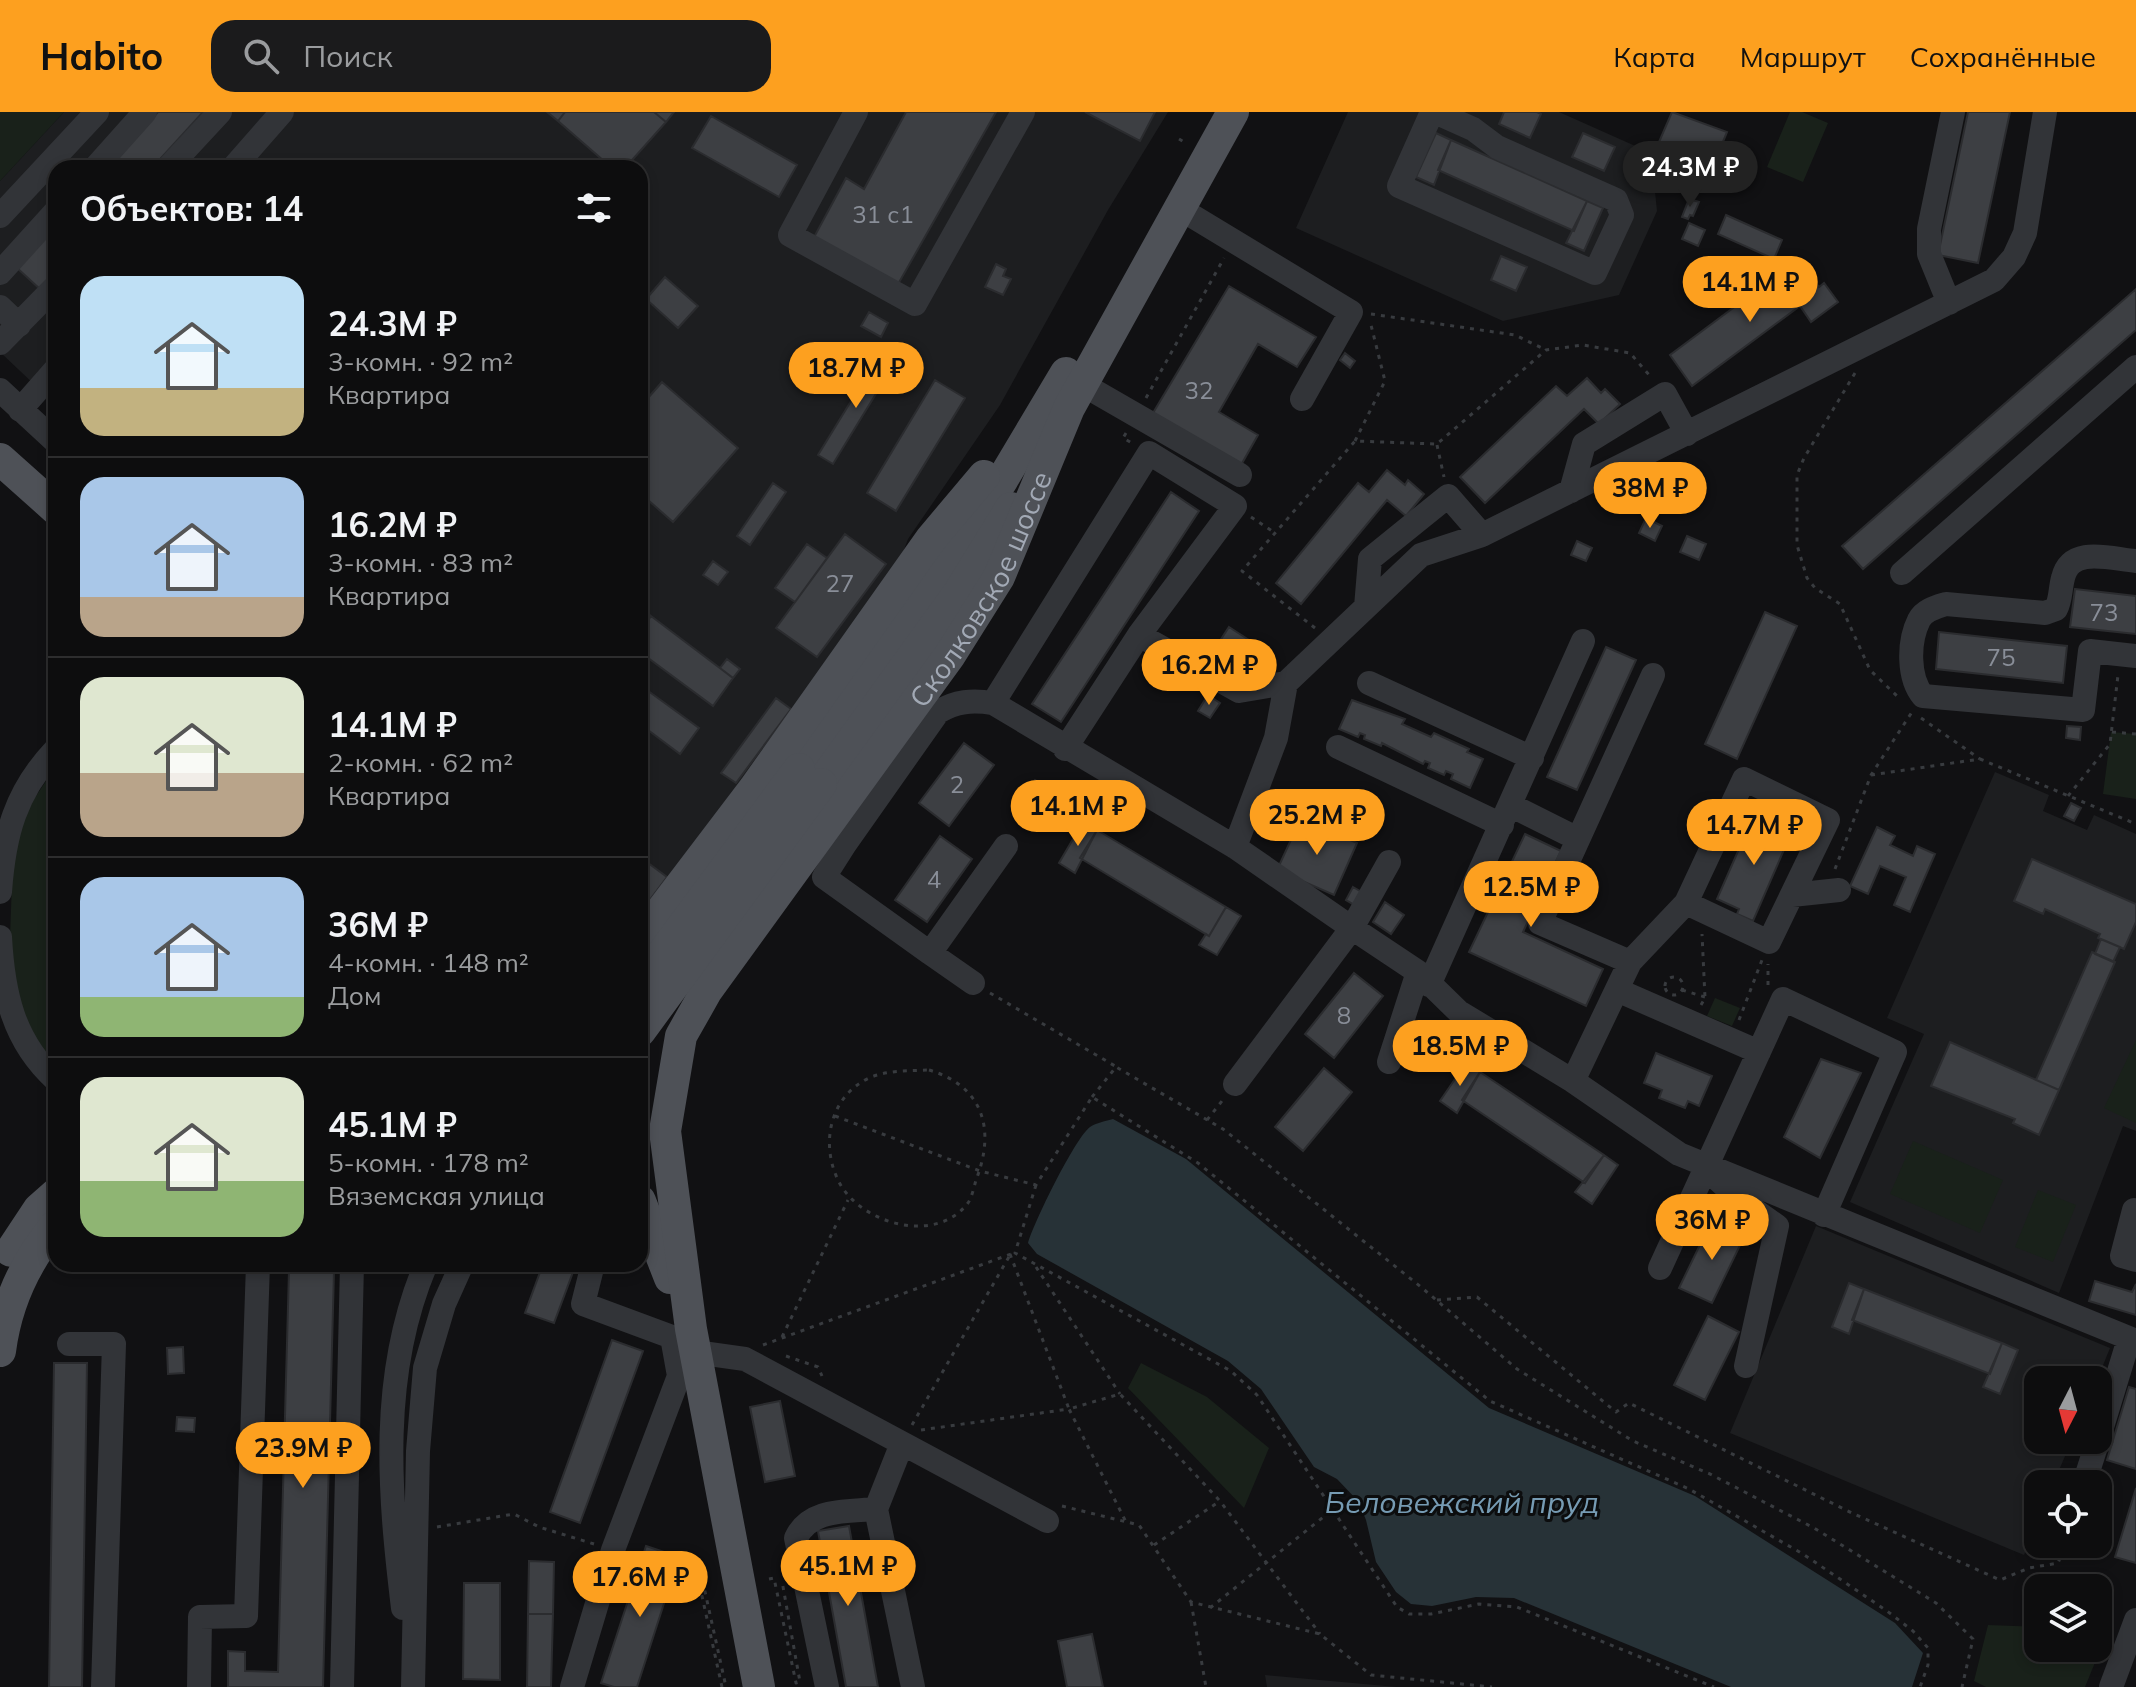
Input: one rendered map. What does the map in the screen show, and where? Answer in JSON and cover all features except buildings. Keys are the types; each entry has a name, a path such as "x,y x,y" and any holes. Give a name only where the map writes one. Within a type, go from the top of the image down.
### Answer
{"main road":[{"name":"Сколковское шоссе","path":"686,1028 707,990 834,837 999,577 1075,383 1211,112"},
{"name":"Сколковское шоссе","path":"1075,383 1233,112"},
{"path":"648,974 960,591 1075,383"},
{"path":"648,1019 1001,482 1075,383"},
{"path":"648,928 754,789 931,539 1007,448 1075,383"},
{"path":"0,459 48,502"},
{"path":"686,1028 665,1131 693,1340 759,1687"},
{"path":"0,1271 39,1209 48,1201"},
{"path":"648,1222 693,1340"},
{"path":"0,1351 3,1324 18,1282 48,1234"}],"street":[{"path":"52,160 97,112"},
{"path":"102,160 145,112"},
{"path":"175,160 220,112"},
{"path":"240,160 282,112"},
{"path":"856,112 790,235 915,304 1023,112"},
{"path":"1434,112 1473,129 1497,147 1616,200 1622,215 1595,273 1399,186 1434,112"},
{"path":"1949,303 1929,254 1929,229 1953,112"},
{"path":"1139,635 1239,691 1286,683 1421,555 1482,535 1994,280 2014,257 2025,233 2045,112"},
{"path":"0,216 48,165"},
{"path":"1179,208 1351,312 1302,399"},
{"path":"0,273 48,220"},
{"path":"0,343 48,294"},
{"path":"0,307 19,325"},
{"path":"1902,573 2136,367"},
{"path":"20,410 48,378"},
{"path":"1075,383 1240,475"},
{"path":"0,390 48,435"},
{"path":"1571,491 1584,444 1665,394 1687,434"},
{"path":"993,703 1149,453 1235,506 1139,635 1065,749"},
{"path":"1366,607 1370,559 1448,496 1482,535"},
{"path":"2128,655 2090,651 2083,710 1910,703 1914,685 1911,666 1919,619 1932,608 1946,604 2045,613 2056,609 2061,600 2063,576 2072,560 2081,556 2136,561"},
{"path":"1389,1062 1424,979 1506,815 1583,641"},
{"path":"1630,962 1540,923 1653,675"},
{"path":"1235,847 1276,738 1286,683"},
{"path":"1369,683 1532,758"},
{"path":"973,983 824,877 834,837 938,712 963,702 993,703 1065,749 1235,847 1424,979 1459,1012 1573,1081 1679,1154 1705,1168 2132,1340 2112,1399"},
{"path":"1338,747 1506,815 1578,839"},
{"path":"0,892 3,846 10,818 22,792 48,759"},
{"path":"1573,1081 1630,962 1694,907 1744,779 1828,820 1769,942 1694,907"},
{"path":"930,953 1006,846"},
{"path":"1235,1084 1352,928 1389,862"},
{"path":"1792,895 1832,891"},
{"path":"0,937 2,979 11,1012 22,1040 48,1071"},
{"path":"1617,990 1759,1052"},
{"path":"1660,1268 1783,999 1895,1052 1824,1215"},
{"path":"648,1033 656,1035 686,1028"},
{"path":"1705,1168 1740,1200 1777,1226 1746,1366"},
{"path":"2134,1210 2122,1256 2136,1260"},
{"path":"199,1687 200,1617 246,1616 258,1272"},
{"path":"342,1687 352,1272"},
{"path":"413,1687 396,1548 392,1393 408,1307 423,1272"},
{"path":"413,1687 418,1451 425,1368 444,1304 458,1272"},
{"path":"572,1687 613,1550 679,1376 672,1337 583,1304 591,1272"},
{"path":"693,1340 729,1357 745,1359 901,1446 1051,1513"},
{"path":"69,1344 114,1344 103,1687"},
{"path":"901,1446 876,1509 913,1687"},
{"path":"827,1687 796,1538 803,1525 812,1518 876,1509"},
{"path":"2111,1687 2136,1620"}],"path":[{"path":"1179,139 1184,142"},
{"path":"1123,438 1234,241"},
{"path":"1331,640 1242,571 1355,441 1385,381 1369,313 1515,335 1546,350"},
{"path":"1355,441 1437,444 1546,350 1583,345 1630,353 1665,394"},
{"path":"1855,349 1862,363 1804,458 1797,475 1797,545 1807,578 1815,588 1840,604 1870,670 1910,703 1932,728 1980,759 2136,824"},
{"path":"1437,444 1448,496"},
{"path":"1235,506 1275,533"},
{"path":"2068,796 2110,744 2128,655"},
{"path":"1832,891 1871,775 1910,703"},
{"path":"2111,732 2136,734"},
{"path":"1871,775 1980,759"},
{"path":"1692,1023 1705,998 1694,907"},
{"path":"1731,1040 1769,942"},
{"path":"1682,990 1677,978 1666,982 1670,994 1682,990 1705,998"},
{"path":"973,983 1207,1120 1437,1300 1517,1369 1633,1441 1710,1474 1814,1528 1936,1603 1973,1639 1962,1687"},
{"path":"1116,1067 1092,1097 1036,1185 1012,1253 908,1432 1069,1409 1120,1394"},
{"path":"929,1070 955,1078 974,1097 984,1121 985,1150 967,1203 943,1222 917,1225 890,1223 848,1199 829,1158 828,1134 835,1116 844,1097 869,1078 897,1071 929,1070"},
{"path":"1207,1120 1235,1084"},
{"path":"1092,1097 1198,1163 1490,1401 1689,1489 1803,1554 1887,1611 1913,1631 1928,1648 1928,1665 1920,1687"},
{"path":"835,1116 980,1171 1036,1185"},
{"path":"782,1337 848,1199"},
{"path":"1012,1253 1069,1409 1126,1522"},
{"path":"729,1357 1012,1253 1231,1371 1257,1395 1397,1607 1409,1614 1431,1614 1479,1604 1517,1607 1714,1687"},
{"path":"1036,1266 1120,1394 1220,1501 1320,1634 1371,1675 1492,1687"},
{"path":"1437,1300 1477,1297 1616,1412 1629,1403 1852,1513 2000,1580 2029,1568 2058,1563 2060,1558"},
{"path":"1153,1546 1220,1501"},
{"path":"1210,1608 1333,1510"},
{"path":"418,1513 437,1528 514,1514 539,1527 613,1550"},
{"path":"1051,1513 1139,1525 1191,1602 1206,1687"},
{"path":"769,1579 774,1578 775,1585 796,1683 800,1682 780,1584 775,1585"},
{"path":"700,1587 704,1587 724,1687 700,1587"},
{"path":"1191,1602 1320,1634"}],"shaded area":[{"path":"0,112 64,112 0,181"},
{"path":"64,112 1168,112 1108,210 1000,405 908,539 890,587 648,911 648,160 48,160 48,397 0,352 0,181"},
{"path":"1348,112 1559,112 1651,153 1657,211 1619,295 1503,321 1296,228"},
{"path":"1790,112 1802,112 1828,123 1803,182 1767,167"},
{"path":"2111,732 2136,734 2136,799 2103,794"},
{"path":"1995,772 2049,795 2043,811 2087,830 2094,815 2136,834 2136,1131 2123,1126 2059,1293 1850,1202 1924,1034 1887,1018"},
{"path":"48,778 48,1055 21,1019 10,938 13,852 24,814"},
{"path":"1715,998 1740,1008 1732,1026 1707,1016"},
{"path":"2136,1040 2136,1123 2104,1108"},
{"path":"1913,1141 2003,1180 1980,1233 1890,1194"},
{"path":"2038,1190 2076,1205 2053,1262 2015,1247"},
{"path":"1816,1226 2110,1348 2103,1366 2024,1366 2024,1454 2066,1454 2059,1470 2024,1470 2024,1555 1730,1433"},
{"path":"1141,1363 1207,1397 1269,1448 1244,1508 1128,1388"},
{"path":"1988,1625 2024,1626 2024,1662 2095,1662 2085,1687 1986,1687 1974,1681"},
{"path":"1265,1675 1397,1687 1267,1687"}],"water":[{"name":"Беловежский пруд","path":"1113,1119 1186,1159 1489,1408 1695,1496 1895,1623 1923,1653 1912,1687 1731,1687 1514,1598 1476,1597 1432,1606 1411,1604 1396,1592 1376,1562 1358,1501 1337,1479 1314,1467 1261,1389 1228,1361 1037,1254 1028,1243 1055,1182 1083,1134 1092,1126"}]}
